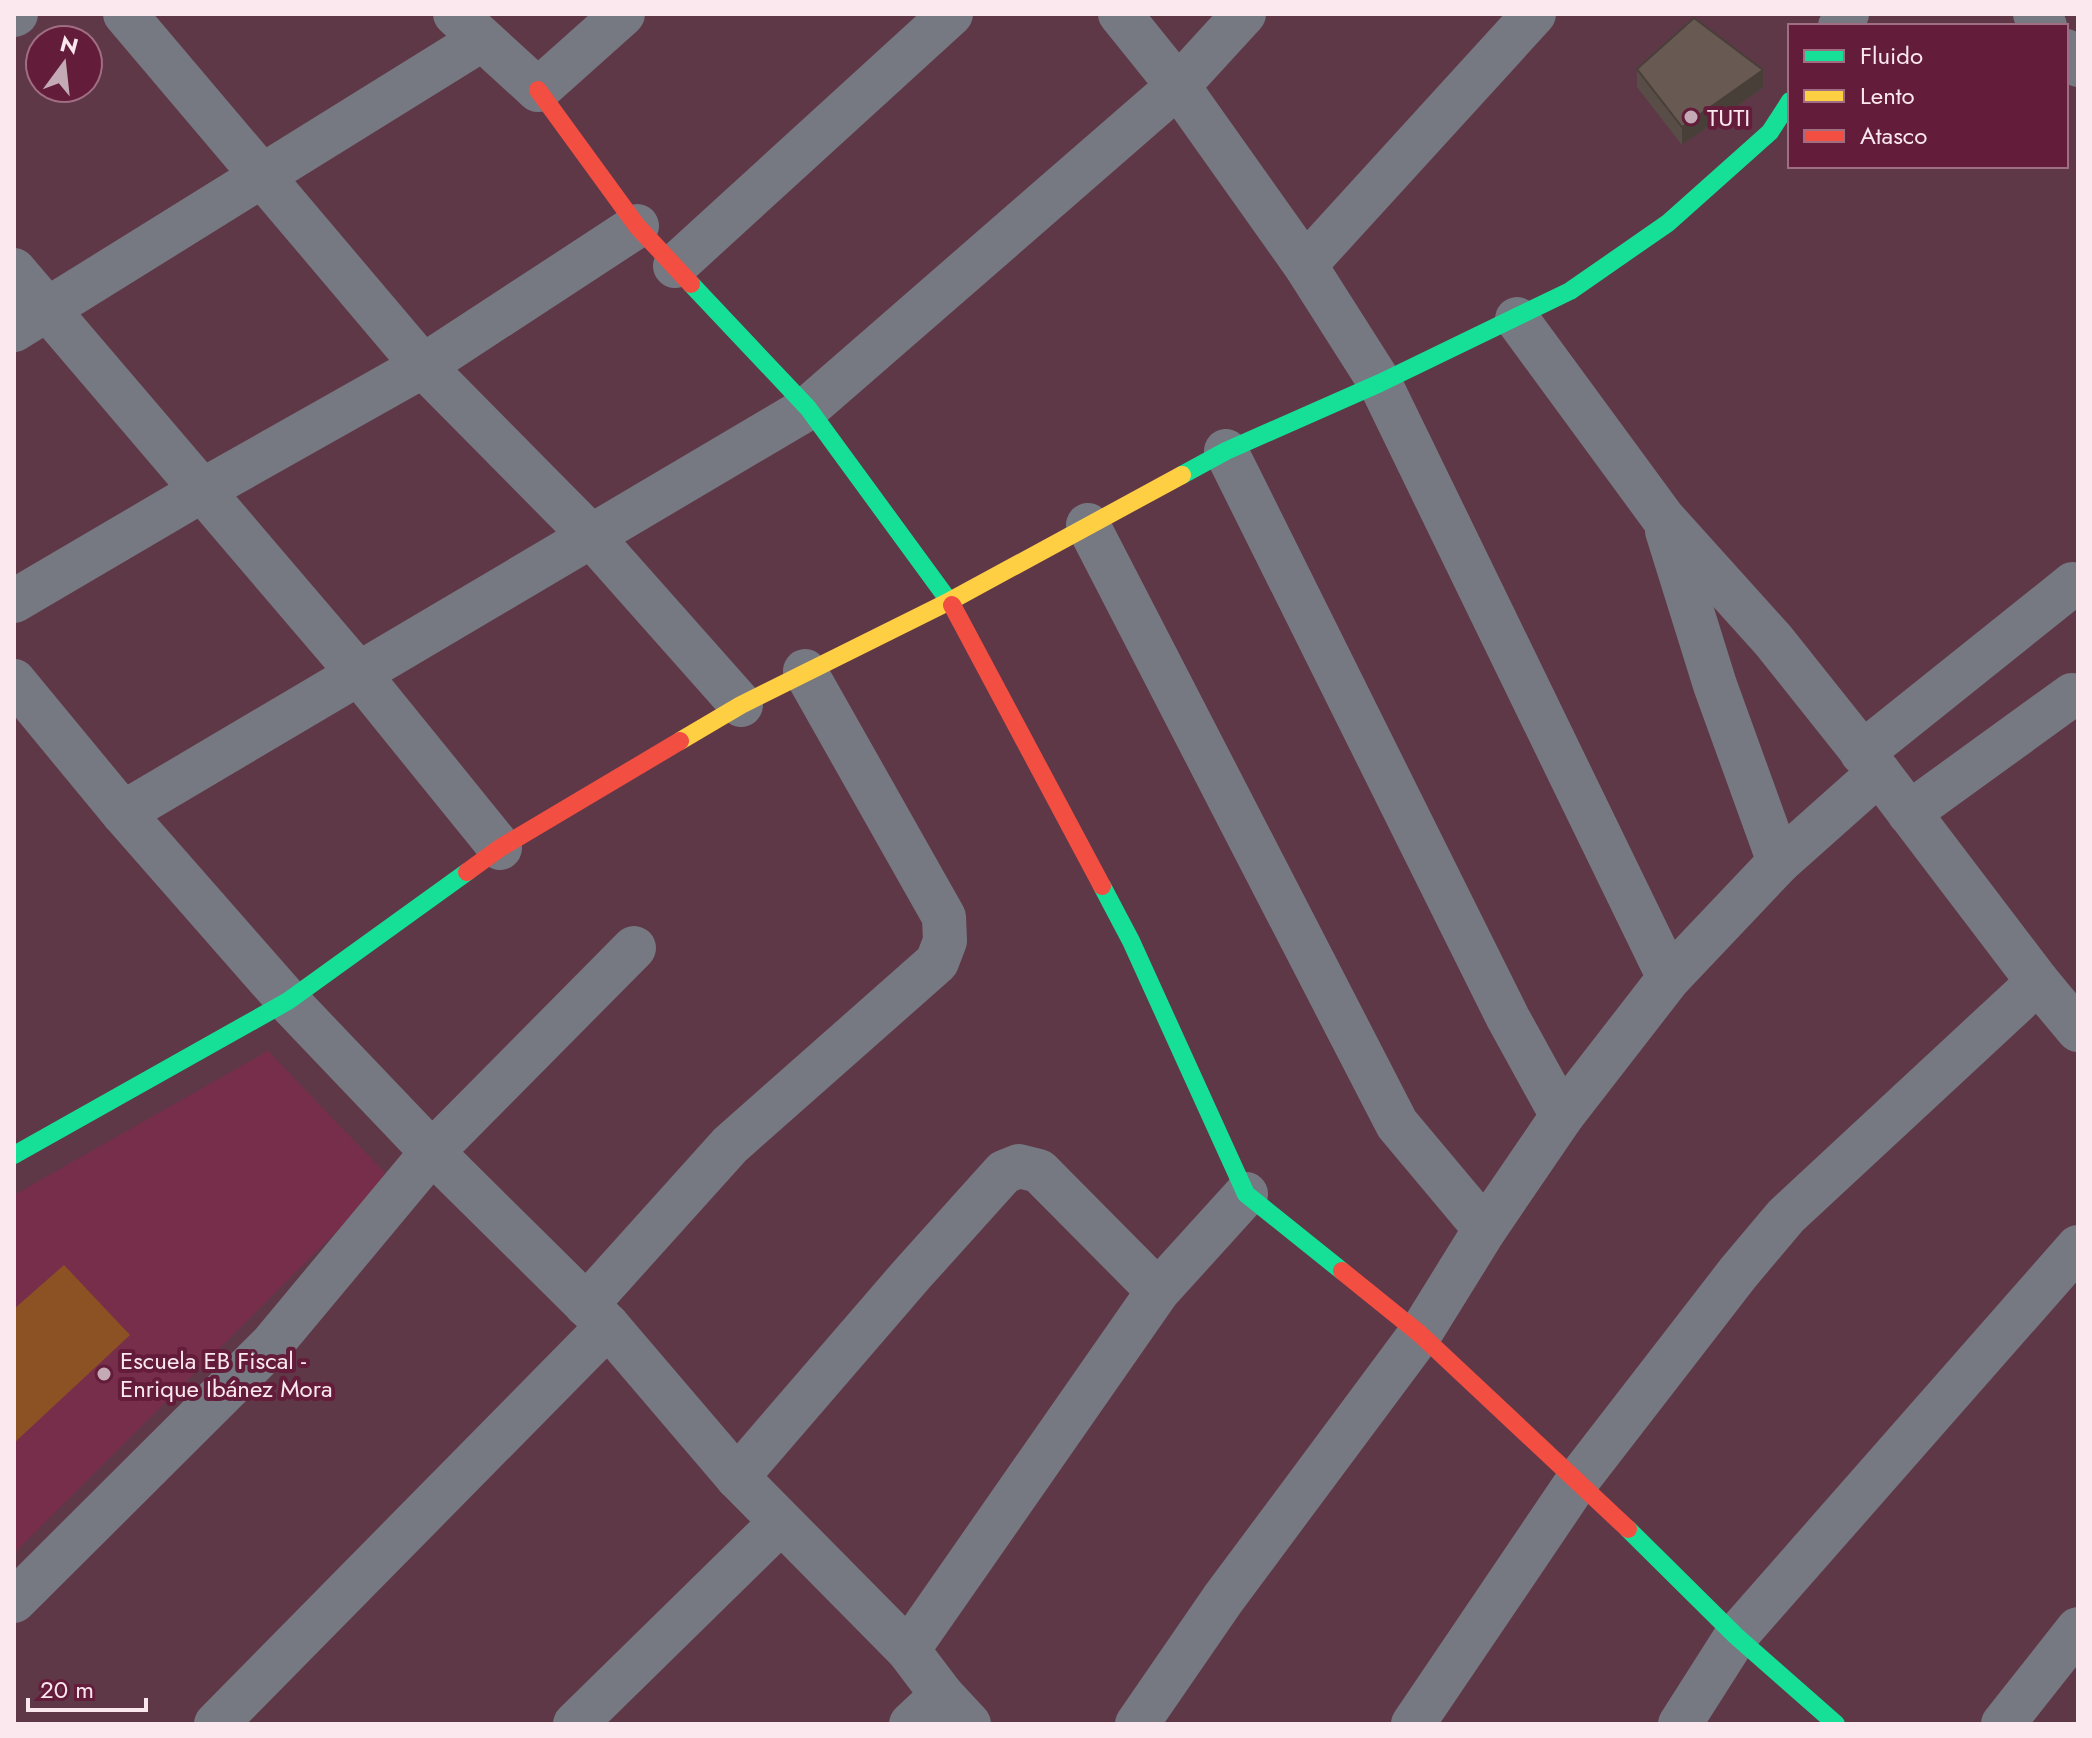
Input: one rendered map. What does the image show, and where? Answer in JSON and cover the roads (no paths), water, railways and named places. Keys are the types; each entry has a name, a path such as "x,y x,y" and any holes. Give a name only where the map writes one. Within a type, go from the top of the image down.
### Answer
{"street":[{"path":"125,14 423,366 591,536 741,705"},
{"path":"538,90 623,14"},
{"path":"675,266 951,14"},
{"path":"1120,14 1178,86 1305,265 1380,383 1669,978"},
{"path":"123,813 808,408 1178,86 1244,14"},
{"path":"1305,265 1534,14"},
{"path":"30,320 264,176 468,27 538,90 637,226 808,408 950,601 1131,941 1246,1194 1420,1334 1578,1480 1736,1636 1836,1724"},
{"path":"14,1155 288,1001 500,848 741,705 950,601 1226,451 1380,383 1570,291 1668,223 1770,132 1788,104"},
{"path":"14,601 423,366 637,226"},
{"path":"14,270 30,320 203,490 359,674 500,848"},
{"path":"1517,319 1663,518 1773,640 2078,1030"},
{"path":"1226,451 1508,1018 1562,1116"},
{"path":"1663,518 1715,685 1779,862"},
{"path":"1088,525 1397,1124 1485,1229"},
{"path":"1137,1724 1223,1599 1420,1334 1485,1229 1562,1116 1669,978 1871,763 2073,584"},
{"path":"216,1724 597,1316 730,1145 937,962 945,941 944,917 805,671"},
{"path":"14,681 123,813 288,1001 432,1152 597,1316 737,1477 908,1650 941,1714"},
{"path":"1909,813 2072,695"},
{"path":"14,1601 272,1344 432,1152 634,948"},
{"path":"1413,1724 1578,1480 1738,1273 1786,1216 2038,982"},
{"path":"737,1477 1004,1172 1019,1166 1039,1171 1158,1291"},
{"path":"908,1650 1158,1291 1246,1194"},
{"path":"1680,1724 1736,1636 2078,1247"},
{"path":"575,1724 780,1523"},
{"path":"2003,1724 2078,1629"}],"place":[{"name":"TUTI","path":"1691,117"},
{"name":"Escuela EB Fiscal - Enrique Ibánez Mora","path":"104,1374"}]}
